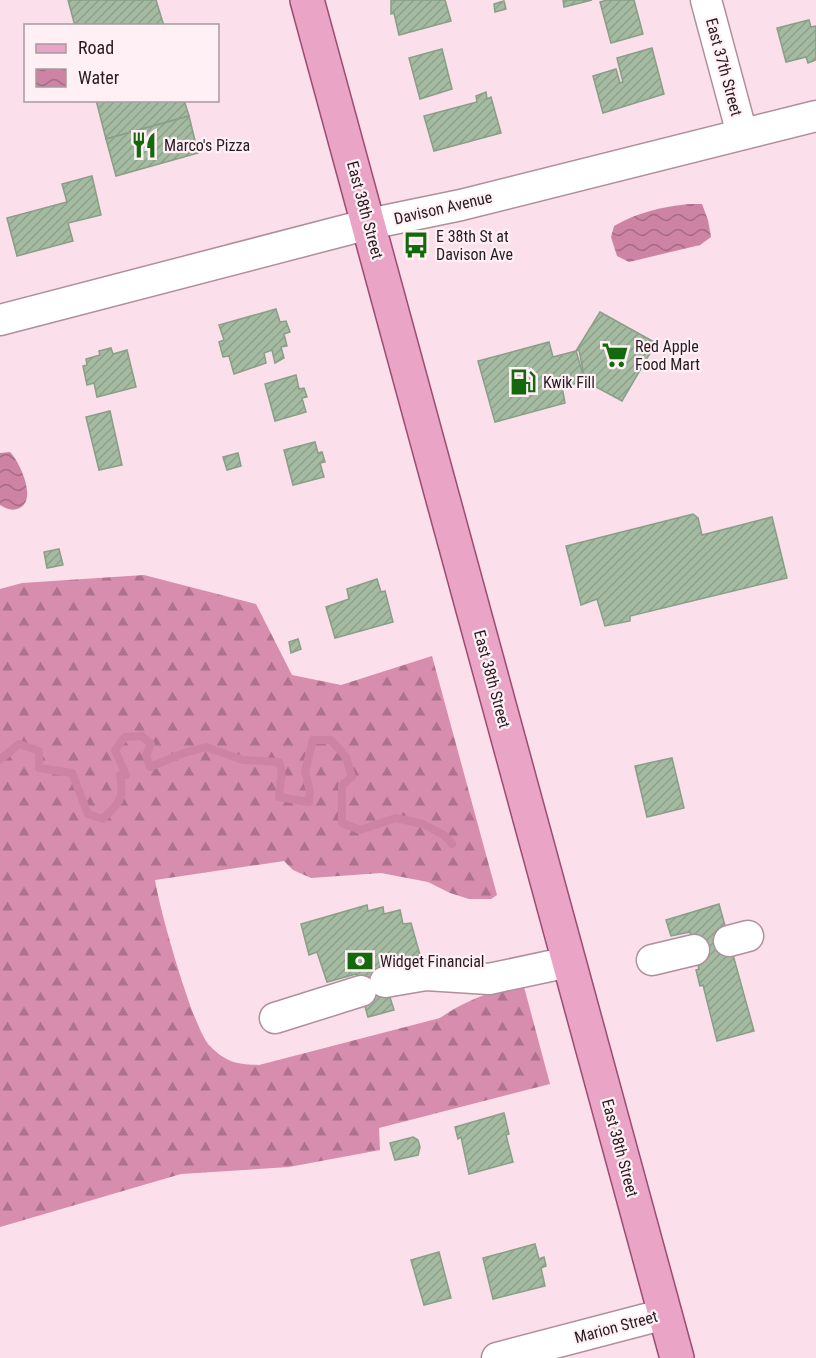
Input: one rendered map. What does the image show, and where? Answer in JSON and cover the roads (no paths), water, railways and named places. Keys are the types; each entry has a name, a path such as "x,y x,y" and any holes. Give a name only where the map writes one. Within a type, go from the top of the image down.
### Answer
{"main road":[{"name":"East 38th Street","path":"307,0 677,1358"}],"street":[{"name":"East 37th Street","path":"706,0 742,134"},
{"name":"Davison Avenue","path":"0,320 369,224 461,205 816,116"},
{"path":"652,960 694,950"},
{"path":"275,1018 373,987 426,975 489,979 569,962"},
{"name":"Marion Street","path":"497,1358 665,1314"}],"water":[{"path":"702,204 708,220 711,237 700,245 629,262 617,256 611,237 614,226 650,211"},
{"path":"10,452 26,482 27,491 27,499 15,510 0,505 0,453"}],"waterway":[{"path":"0,760 19,744 39,751 39,768 72,773 88,814 103,819 117,804 121,795 120,775 126,775 115,750 125,737 142,736 151,744 146,755 150,767 206,747 243,760 279,762 282,775 279,797 309,802 310,792 305,771 313,740 331,740 346,757 352,777 342,785 342,823 360,830 396,818 423,824 444,835 452,844"}],"place":[{"name":"Marco's Pizza","path":"144,145"},
{"name":"E 38th St at Davison Ave","path":"416,245"},
{"name":"Red Apple Food Mart","path":"615,355"},
{"name":"Kwik Fill","path":"523,382"},
{"name":"Widget Financial","path":"360,961"}]}
